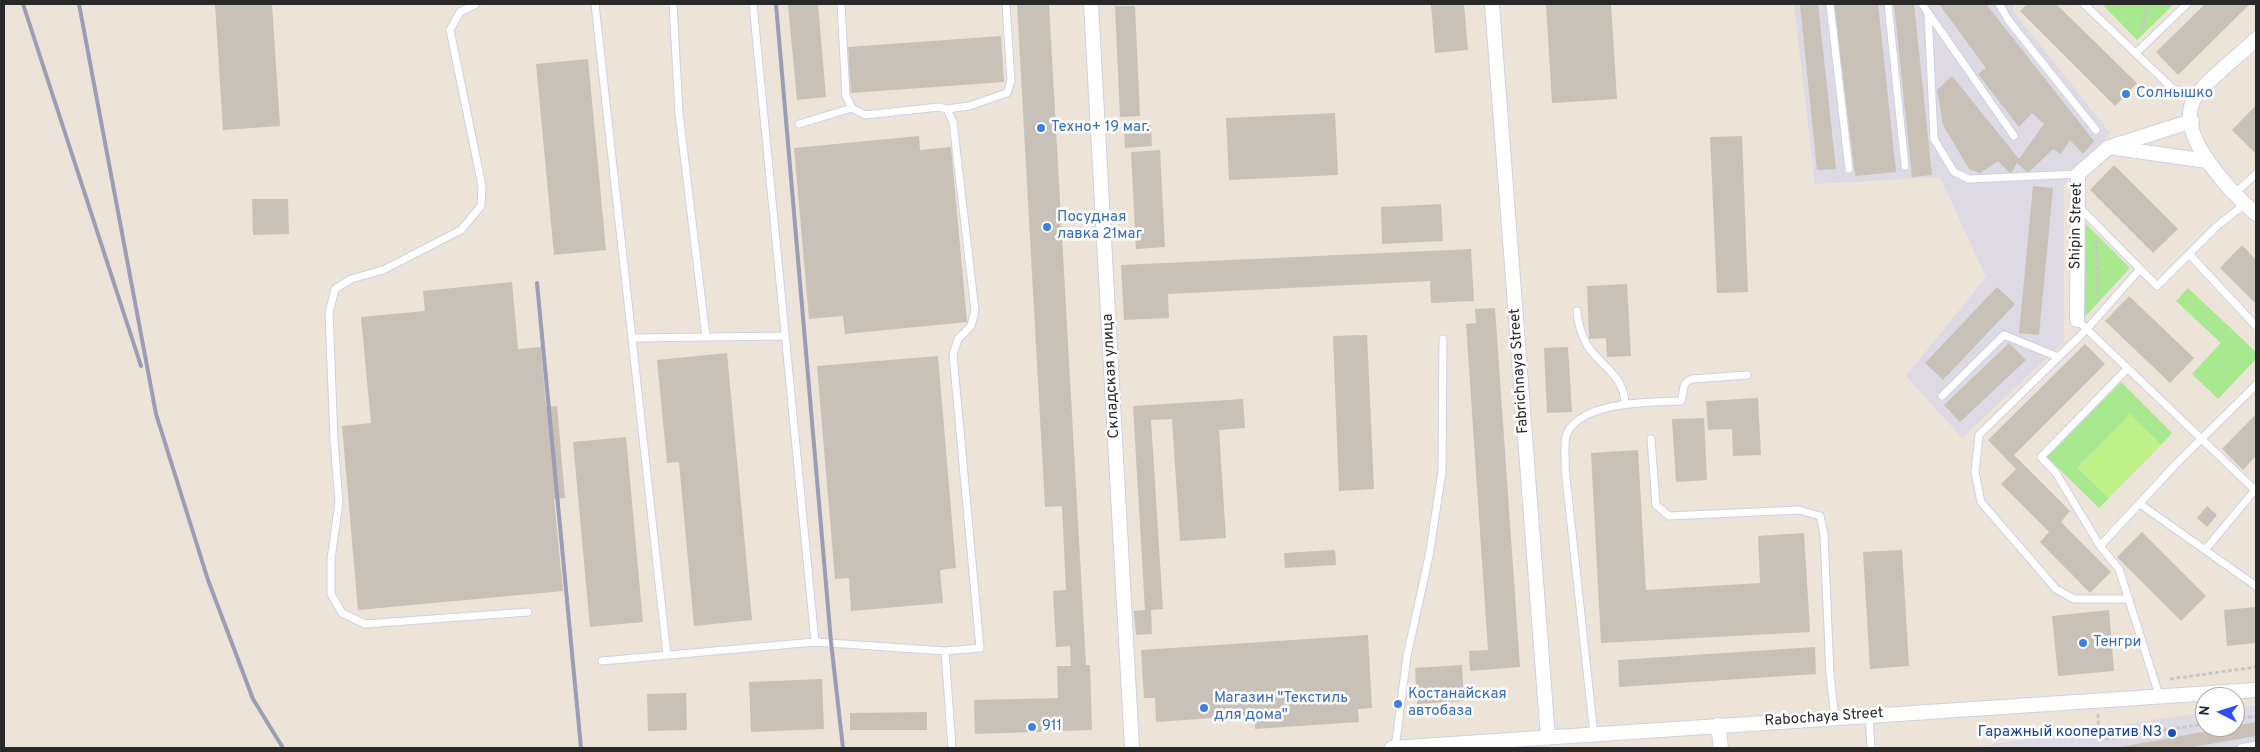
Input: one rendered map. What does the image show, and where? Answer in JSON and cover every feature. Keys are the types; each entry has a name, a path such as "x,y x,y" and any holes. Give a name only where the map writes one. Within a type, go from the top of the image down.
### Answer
{"street":[{"name":"Складская улица","path":"1091,4 1132,748"},
{"name":"Fabrichnaya Street","path":"1492,4 1548,738"},
{"path":"2256,39 2196,96 2191,112 2192,129 2207,161 2234,194 2256,214"},
{"name":"Shipin Street","path":"2081,325 2078,174 2110,147 2192,121"},
{"path":"2110,147 2207,161"},
{"name":"Rabochaya Street","path":"1393,748 1531,744 1548,738 1718,725 2256,690"},
{"path":"1718,725 1721,748"}],"lane":[{"path":"476,4 460,12 450,30 482,186 481,206 461,230 383,270 351,279 335,289 329,313 334,440 339,502 331,559 331,594 342,613 365,624 528,612"},
{"path":"595,4 667,655"},
{"path":"672,4 678,113 706,337"},
{"path":"753,4 815,642"},
{"path":"841,4 846,96 852,108 865,115 939,107 947,109 969,106 1007,93 1011,81 1006,4"},
{"path":"1830,4 1849,169"},
{"path":"1888,4 1905,166"},
{"path":"1922,4 2014,136"},
{"path":"1999,4 2009,21 2096,130"},
{"path":"2084,4 2172,88 2196,96"},
{"path":"2136,53 2187,4"},
{"path":"1928,13 1934,139 1954,172 1969,179 2078,174"},
{"path":"799,124 852,108"},
{"path":"602,661 815,642 945,651 980,648 953,355 958,339 971,326 975,311 953,122 947,109"},
{"path":"2234,194 2256,174"},
{"path":"2078,206 2157,286 2217,226 2245,204"},
{"path":"2189,254 2256,326"},
{"path":"2129,599 2074,599 2056,589 1981,502 1975,472 1978,435 2058,357 2081,325 2100,314 2140,269"},
{"path":"1577,311 1579,326 1588,346 1622,385 1625,404"},
{"path":"2081,325 2256,489 2205,550"},
{"path":"1942,396 2004,335 2058,357"},
{"path":"632,338 785,336"},
{"path":"1393,748 1408,656 1429,556 1442,472 1443,339"},
{"path":"2127,369 2041,457 2056,473 2100,546 2119,569 2159,696"},
{"path":"1594,735 1565,468 1567,434 1580,418 1625,404 1681,401 1682,388 1688,380 1747,375"},
{"path":"2100,546 2202,438 2256,385"},
{"path":"1651,439 1656,505 1669,516 1799,510 1820,516 1824,534 1830,675 1835,718"},
{"path":"2140,504 2256,586"},
{"path":"945,651 952,748"},
{"path":"1869,716 1871,748"},
{"path":"2240,748 2256,745"}],"path":[{"path":"2095,223 2100,314"},
{"path":"2154,681 2256,666"},
{"path":"2099,740 2195,726"}],"shaded area":[{"path":"1794,4 2014,4 2013,11 2110,133 2064,185 2064,342 1962,438 1906,376 1986,277 1940,177 1815,184"},
{"path":"2256,705 2256,748 1968,748 2195,714 2195,737 2245,737 2245,707"}],"green space":[{"path":"2102,4 2174,4 2137,40"},
{"path":"2084,222 2130,268 2082,320"},
{"path":"2188,288 2256,352 2256,359 2218,399 2192,374 2221,343 2176,301"},
{"path":"2121,382 2172,433 2161,445 2130,415 2082,463 2078,468 2109,498 2099,508 2047,457"},
{"path":"2130,414 2161,445 2109,498 2078,468"}],"building":[{"path":"215,4 272,4 280,126 223,130"},
{"path":"818,4 826,97 797,100 788,5"},
{"path":"1017,4 1049,4 1086,665 1090,665 1092,730 975,734 974,700 1058,698 1057,666 1071,666 1070,646 1056,647 1053,591 1066,590 1062,506 1045,507"},
{"path":"1431,4 1464,4 1468,50 1435,53"},
{"path":"1546,4 1611,4 1617,99 1552,103"},
{"path":"1800,4 1818,4 1836,169 1817,170"},
{"path":"1834,4 1878,4 1896,172 1855,176"},
{"path":"1894,4 1914,4 1932,175 1912,177"},
{"path":"1939,4 1986,4 2094,141 2083,154 2070,140 2061,154 2053,149 2028,173 2017,163 2011,174 1998,161 1980,173 1969,169 1943,125 1937,90 1952,76 2019,159 2044,124 2032,113 2019,127 1978,74 1986,68"},
{"path":"2027,4 2056,4 2137,83 2115,106 2020,11"},
{"path":"2205,4 2250,4 2178,75 2156,52"},
{"path":"1115,6 1135,6 1140,116 1120,117"},
{"path":"1001,36 1004,82 851,93 848,47"},
{"path":"588,59 606,250 554,255 536,64"},
{"path":"2256,105 2256,151 2255,153 2232,130"},
{"path":"1335,113 1338,175 1229,180 1226,118"},
{"path":"1151,125 1152,146 1125,148 1124,127"},
{"path":"919,136 920,150 951,147 967,322 845,334 843,316 809,319 794,148"},
{"path":"1742,136 1748,292 1717,293 1710,137"},
{"path":"1160,150 1165,247 1136,249 1131,152"},
{"path":"2114,165 2178,229 2153,253 2090,190"},
{"path":"2033,186 2053,188 2039,335 2019,333"},
{"path":"252,199 288,199 289,234 253,235"},
{"path":"1441,204 1443,241 1382,244 1381,207"},
{"path":"2242,245 2256,260 2256,304 2220,268"},
{"path":"1471,249 1474,301 1431,303 1430,281 1168,294 1169,318 1124,320 1121,265"},
{"path":"512,282 518,349 541,347 546,407 557,406 565,498 554,499 563,591 358,610 342,426 371,423 361,317 425,311 423,291"},
{"path":"1627,284 1631,356 1607,357 1606,338 1589,339 1587,286"},
{"path":"1997,287 2015,304 1943,380 1925,363"},
{"path":"2129,296 2194,358 2170,383 2105,321"},
{"path":"1495,308 1520,667 1470,671 1469,651 1488,650 1466,324 1476,323 1475,309"},
{"path":"1367,335 1374,489 1339,491 1333,336"},
{"path":"2009,343 2026,360 1960,422 1944,405"},
{"path":"2085,344 2105,364 2014,455 2070,511 2061,522 2111,572 2090,593 2040,542 2049,532 2001,484 2016,469 1988,440"},
{"path":"1568,347 1572,412 1547,413 1544,348"},
{"path":"727,353 752,620 694,626 679,462 667,463 657,360"},
{"path":"938,356 956,568 940,570 943,603 851,611 849,578 835,579 817,366"},
{"path":"1758,398 1761,455 1733,456 1732,429 1708,430 1706,401"},
{"path":"1243,399 1245,428 1219,430 1226,538 1180,541 1172,419 1151,420 1163,609 1151,610 1152,634 1136,635 1134,611 1145,610 1133,406"},
{"path":"2256,414 2256,456 2243,470 2222,449"},
{"path":"1704,418 1707,480 1676,482 1672,419"},
{"path":"626,437 643,622 590,627 573,442"},
{"path":"1638,450 1646,590 1760,583 1758,536 1804,533 1810,632 1601,643 1591,453"},
{"path":"2207,506 2217,515 2207,527 2197,518"},
{"path":"2142,532 2206,596 2181,621 2117,557"},
{"path":"1335,550 1336,565 1285,568 1284,553"},
{"path":"1902,550 1909,666 1870,669 1863,552"},
{"path":"2256,607 2256,643 2227,646 2224,610"},
{"name":"Тенгри","path":"2109,610 2114,671 2058,676 2052,616"},
{"path":"1368,635 1372,708 1358,709 1359,722 1255,729 1255,715 1156,722 1155,698 1144,698 1141,650"},
{"path":"1815,647 1816,674 1619,687 1618,660"},
{"path":"1462,665 1464,701 1417,704 1415,668"},
{"path":"822,679 824,729 751,732 749,682"},
{"path":"686,693 687,730 648,731 647,694"},
{"path":"927,712 927,730 850,730 850,713"},
{"path":"2256,722 2256,736 2187,748 2116,748 2195,733 2195,737 2245,737 2245,724"}],"railway":[{"path":"23,4 141,366"},
{"path":"79,4 156,414 208,580 253,699 283,748"},
{"path":"776,4 831,642 843,748"},
{"path":"537,283 581,748"}],"place":[{"name":"Солнышко","path":"2126,94"},
{"name":"Техно+ 19 маг.","path":"1041,128"},
{"name":"Посудная лавка 21маг","path":"1047,227"},
{"name":"Тенгри","path":"2083,643"},
{"name":"Костанайская автобаза","path":"1398,704"},
{"name":"Магазин \"Текстиль для дома\"","path":"1204,708"},
{"name":"911","path":"1032,727"},
{"name":"Гаражный кооператив N3","path":"2172,733"}]}
